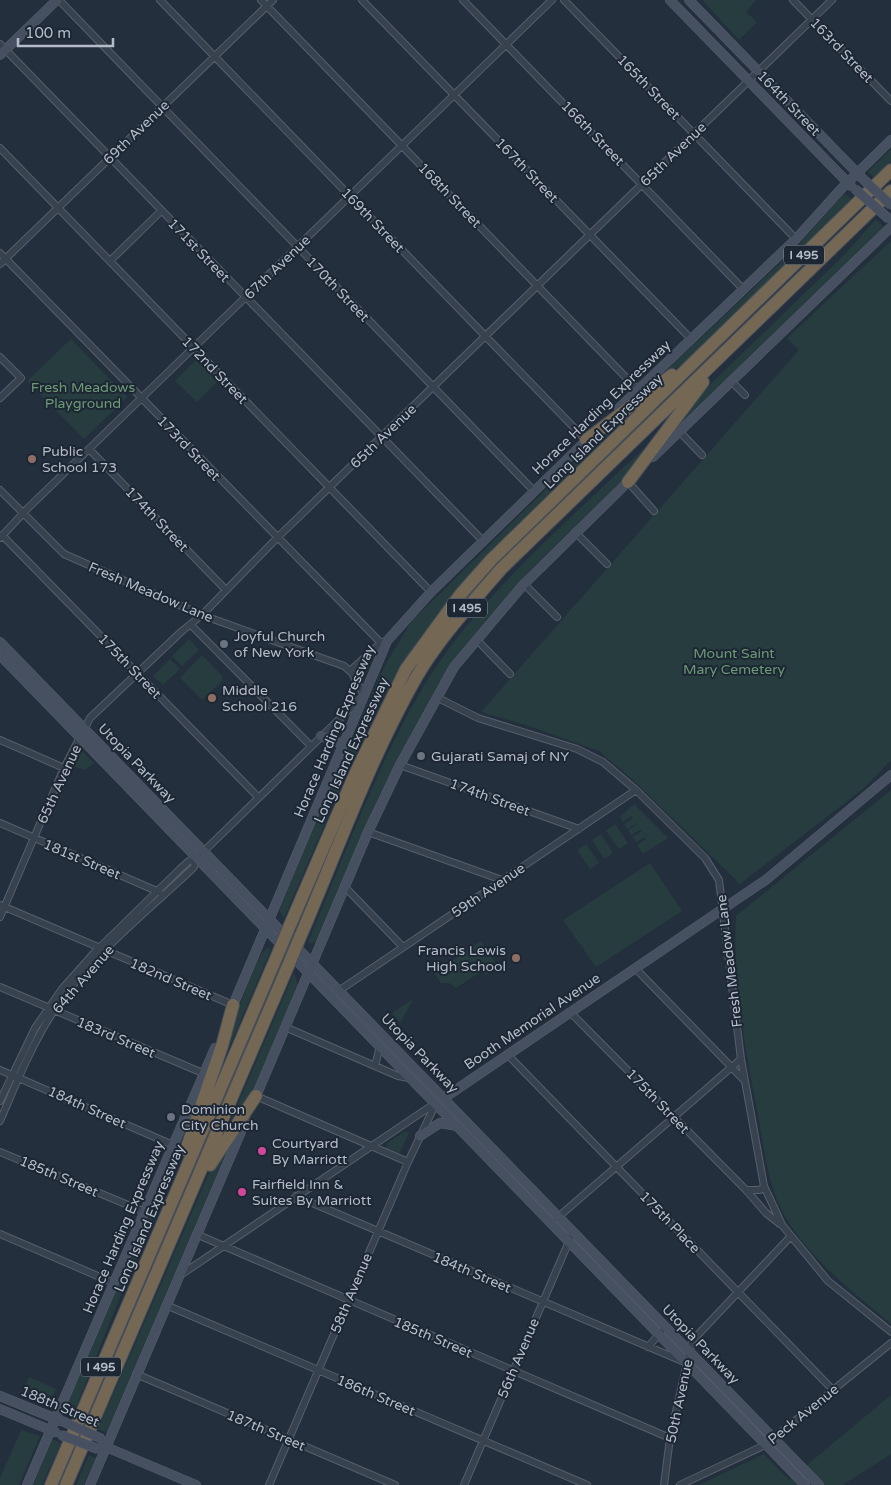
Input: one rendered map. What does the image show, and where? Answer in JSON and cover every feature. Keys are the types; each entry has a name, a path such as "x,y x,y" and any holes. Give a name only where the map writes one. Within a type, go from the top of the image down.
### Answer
{"highway":[{"name":"Long Island Expressway","path":"51,1485 290,925 381,717 406,669 433,629 491,560 891,170"},
{"name":"Long Island Expressway","path":"66,1485 301,935 395,719 418,675 445,636 501,569 891,191"},
{"path":"586,440 717,340"},
{"path":"628,482 728,349"},
{"path":"152,1249 222,1046 233,1005"},
{"path":"167,1247 217,1153 256,1096"}],"main road":[{"path":"2,50 58,0"},
{"name":"164th Street","path":"670,0 847,183 890,222"},
{"name":"164th Street","path":"689,0 856,173 891,205"},
{"name":"Horace Harding Expressway","path":"27,1485 51,1431 59,1420 114,1283 205,1074 364,694 383,641 586,440 796,239 856,173 891,140"},
{"path":"90,1485 102,1445 166,1305 368,832 400,765 454,667 524,584 890,222"},
{"name":"Utopia Parkway","path":"0,642 340,990 440,1100 555,1220"},
{"name":"Utopia Parkway","path":"0,656 411,1078 440,1100 458,1126 572,1236 662,1331 687,1364 805,1485"},
{"path":"321,736 343,744"},
{"name":"Booth Memorial Avenue","path":"440,1100 767,879 891,775"},
{"path":"420,1136 440,1123 458,1126"},
{"name":"Utopia Parkway","path":"662,1331 690,1352 819,1485"},
{"name":"188th Street","path":"0,1396 59,1420 102,1445 196,1485"},
{"name":"188th Street","path":"0,1409 60,1435 102,1445"}],"street":[{"name":"170th Street","path":"58,0 534,491"},
{"name":"169th Street","path":"160,0 586,440"},
{"name":"168th Street","path":"261,0 638,390"},
{"name":"69th Avenue","path":"0,264 273,0"},
{"name":"167th Street","path":"362,0 691,339"},
{"name":"166th Street","path":"463,0 743,289"},
{"name":"67th Avenue","path":"1,537 23,513 552,0"},
{"name":"165th Street","path":"564,0 796,239"},
{"name":"163rd Street","path":"793,0 891,101"},
{"name":"65th Avenue","path":"0,917 2,906 64,768 90,718 202,615 277,538 832,0"},
{"name":"171st Street","path":"2,50 246,297 483,542"},
{"name":"172nd Street","path":"0,148 431,592"},
{"path":"110,261 161,211"},
{"name":"173rd Street","path":"0,253 277,538 383,641"},
{"path":"0,357 21,378 0,398"},
{"path":"731,381 745,395"},
{"path":"679,431 702,455"},
{"name":"174th Street","path":"89,449 226,589"},
{"path":"628,482 654,511"},
{"name":"Fresh Meadow Lane","path":"0,490 64,554 202,615 344,666 350,671"},
{"path":"575,532 606,564"},
{"name":"175th Street","path":"1,537 258,797"},
{"path":"524,584 557,617"},
{"path":"191,625 311,746"},
{"path":"477,640 510,674"},
{"path":"364,694 350,671 383,641"},
{"name":"64th Avenue","path":"103,950 194,867 196,859 203,851 364,694"},
{"name":"Fresh Meadow Lane","path":"438,698 478,718 577,749 603,762 636,790 706,858 719,880 741,1059 764,1186 782,1225 828,1281 891,1332"},
{"path":"0,740 64,768"},
{"name":"174th Street","path":"400,765 579,829"},
{"name":"59th Avenue","path":"340,990 636,790"},
{"name":"181st Street","path":"0,823 164,895"},
{"path":"368,832 502,880"},
{"name":"64th Avenue","path":"0,1101 51,1009 157,891 188,861 196,859"},
{"path":"345,887 403,947"},
{"name":"182nd Street","path":"2,906 233,1005"},
{"path":"635,968 745,1080"},
{"name":"183rd Street","path":"0,987 205,1074"},
{"name":"175th Street","path":"570,1012 766,1212 782,1225"},
{"path":"285,1027 398,1076 411,1078"},
{"path":"375,1066 380,1046"},
{"name":"175th Place","path":"508,1054 832,1389"},
{"path":"555,1220 730,1066 741,1059"},
{"name":"184th Street","path":"0,1070 173,1145"},
{"name":"64th Avenue","path":"0,1121 15,1076"},
{"path":"256,1096 408,1162"},
{"name":"58th Avenue","path":"269,1485 408,1162 440,1100"},
{"name":"Booth Memorial Avenue","path":"178,1276 440,1100"},
{"name":"185th Street","path":"0,1152 145,1212"},
{"path":"746,1190 760,1190 764,1186"},
{"name":"184th Street","path":"296,1196 687,1364"},
{"path":"0,1234 114,1283"},
{"name":"185th Street","path":"196,1234 670,1438"},
{"name":"56th Avenue","path":"464,1485 572,1236"},
{"name":"50th Avenue","path":"664,1485 670,1438 692,1342 791,1236"},
{"name":"186th Street","path":"166,1305 587,1485"},
{"path":"648,1347 662,1331"},
{"name":"Peck Avenue","path":"680,1485 765,1445 832,1389 891,1344"},
{"name":"187th Street","path":"136,1374 395,1485"}],"green space":[{"path":"702,0 756,0 746,12 757,22 739,40"},
{"path":"891,149 891,162 875,178 868,172"},
{"path":"844,193 852,199 708,343 680,366 659,377 795,249"},
{"path":"876,219 884,227 664,440 696,398 844,255"},
{"name":"Mount Saint Mary Cemetery","path":"891,241 891,760 864,788 740,884 632,779 599,751 529,726 481,712 799,350 787,338"},
{"name":"Fresh Meadows Playground","path":"71,339 127,397 84,439 27,381"},
{"path":"197,359 217,382 197,402 175,381"},
{"path":"630,419 411,653 382,698 367,727 284,918 279,910 349,743 386,663 412,621 590,446 625,420"},
{"path":"657,436 621,482 528,572 455,658 380,794 317,941 310,944 308,942 375,780 406,717 446,652 501,586 563,524"},
{"path":"189,639 199,650 182,666 172,656"},
{"path":"202,655 222,676 222,681 202,700 180,678"},
{"path":"170,659 180,669 163,685 153,676"},
{"path":"82,751 94,763 85,770 73,766"},
{"path":"891,790 891,1324 836,1277 811,1252 789,1223 776,1198 765,1157 745,1041 738,990 735,940 736,916"},
{"path":"634,804 668,838 643,854 637,845 646,839 645,837 636,842 633,837 642,831 640,830 631,835 628,830 637,824 627,829 624,824 633,818 631,816 623,822 620,817"},
{"path":"615,824 628,843 619,849 606,831"},
{"path":"601,834 613,853 604,859 592,840"},
{"path":"586,844 599,863 590,869 577,850"},
{"path":"650,863 682,911 596,967 563,920"},
{"path":"481,941 498,967 485,975 482,971 456,988 449,983 441,983 434,973"},
{"path":"267,948 271,949 219,1072 247,985 261,955"},
{"path":"294,973 298,985 253,1091 231,1120"},
{"path":"411,1000 412,1002 400,1023 392,1013"},
{"path":"202,1089 174,1170 143,1240 72,1417 63,1413"},
{"path":"236,1130 107,1433 98,1429 213,1164"},
{"path":"406,1131 409,1133 399,1154 387,1148 387,1143"},
{"path":"29,1377 56,1389 49,1405 22,1393"},
{"path":"891,1395 891,1454 843,1485 699,1485 764,1454 789,1480"},
{"path":"21,1430 40,1436 19,1485 0,1485 0,1478"},
{"path":"52,1439 61,1443 42,1485 33,1485"},
{"path":"89,1455 96,1458 84,1485 76,1485"}],"place":[{"name":"Public School 173","path":"32,459"},
{"name":"Joyful Church of New York","path":"224,644"},
{"name":"Middle School 216","path":"212,698"},
{"name":"Gujarati Samaj of NY","path":"421,756"},
{"name":"Francis Lewis High School","path":"516,958"},
{"name":"Dominion City Church","path":"171,1117"},
{"name":"Courtyard By Marriott","path":"262,1151"},
{"name":"Fairfield Inn & Suites By Marriott","path":"242,1192"}]}
